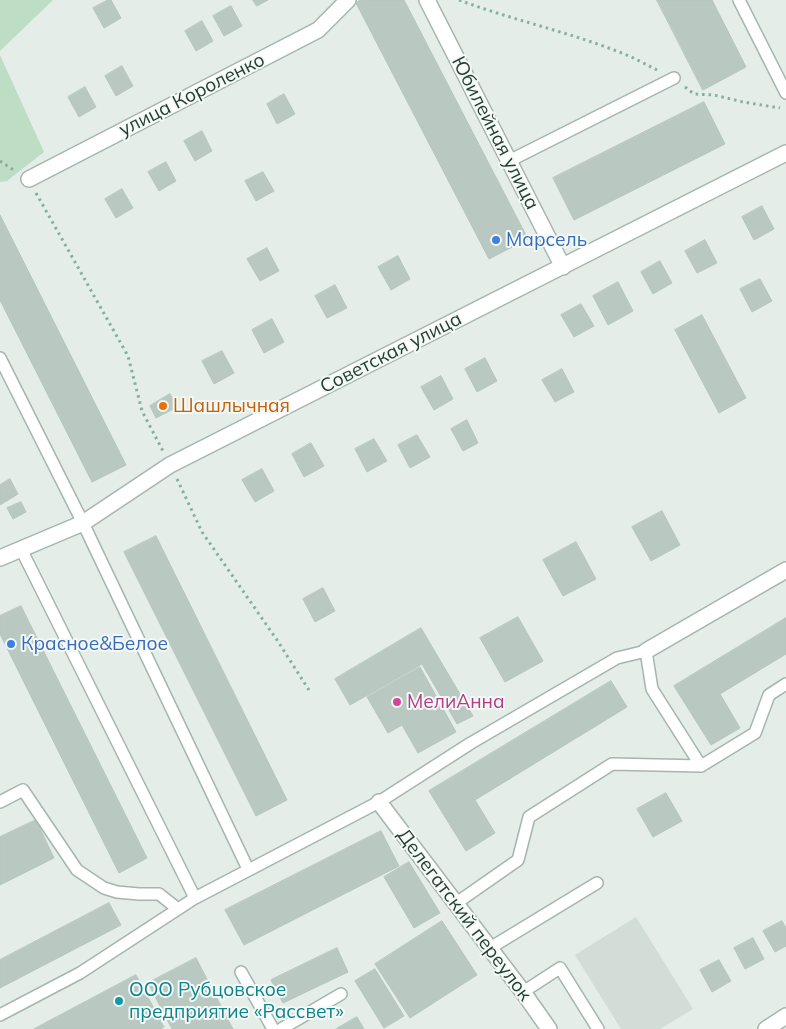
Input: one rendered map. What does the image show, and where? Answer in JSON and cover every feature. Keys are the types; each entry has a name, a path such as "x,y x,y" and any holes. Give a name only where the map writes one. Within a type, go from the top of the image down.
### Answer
{"street":[{"name":"улица Короленко","path":"29,179 318,30 348,0"},
{"name":"Юбилейная улица","path":"426,0 563,267"},
{"name":"Советская улица","path":"0,558 83,523 170,465 786,153"},
{"path":"646,651 786,570"},
{"name":"Делегатский переулок","path":"379,802 549,1029"},
{"path":"766,1029 786,1016"}],"lane":[{"path":"739,0 786,92"},
{"path":"509,161 674,78"},
{"path":"0,358 83,523 248,870"},
{"path":"21,549 195,898"},
{"path":"0,1016 80,973 195,898 379,802 471,743 616,658 646,651 652,689 701,766"},
{"path":"455,904 518,860 529,816 612,764 701,766 755,733 769,695 786,684"},
{"path":"0,802 23,790 77,870 104,888 117,892 159,894 178,909"},
{"path":"490,948 598,883"},
{"path":"523,992 560,968 598,1029"},
{"path":"241,972 273,1029"},
{"path":"281,1029 341,994"}],"path":[{"path":"459,0 489,11 574,36 628,56 674,78 694,94 714,95 743,102 786,108"},
{"path":"29,179 128,356 142,411 202,532 277,640 308,690"}],"shaded area":[{"path":"636,917 693,1009 660,1029 621,1029 575,955"}],"green space":[{"path":"0,0 53,0 0,51"},
{"path":"0,55 44,152 7,181 0,182"}],"building":[{"path":"111,0 121,18 104,28 93,8"},
{"path":"253,0 268,0 257,6"},
{"path":"361,0 404,0 528,239 489,259 356,3"},
{"path":"657,0 712,0 746,67 703,90"},
{"path":"231,6 242,26 224,36 213,16"},
{"path":"202,21 213,41 196,51 185,31"},
{"path":"122,66 133,86 116,96 105,76"},
{"path":"85,87 96,107 79,117 68,97"},
{"path":"284,94 295,114 277,124 267,104"},
{"path":"704,102 725,144 574,220 553,178"},
{"path":"202,131 212,151 195,161 184,141"},
{"path":"166,162 176,181 159,191 148,172"},
{"path":"263,172 274,191 256,201 245,181"},
{"path":"122,189 133,208 116,218 105,199"},
{"path":"762,206 774,229 754,240 742,217"},
{"path":"0,215 126,465 92,482 0,300"},
{"path":"705,240 717,263 697,273 685,251"},
{"path":"267,248 279,271 260,281 247,259"},
{"path":"398,256 410,279 391,290 378,267"},
{"path":"660,261 672,283 653,294 641,272"},
{"path":"760,279 772,301 752,312 740,289"},
{"path":"618,282 633,311 608,325 593,296"},
{"path":"335,285 347,308 327,318 315,296"},
{"path":"581,304 594,326 574,337 561,315"},
{"path":"702,315 746,398 719,413 675,330"},
{"path":"272,319 284,342 264,353 252,330"},
{"path":"222,351 234,373 214,384 202,361"},
{"path":"485,358 497,381 477,392 465,369"},
{"path":"562,369 574,392 555,402 542,380"},
{"path":"441,376 453,399 434,410 421,387"},
{"name":"Шашлычная","path":"170,394 177,407 156,418 150,406"},
{"path":"467,420 478,443 463,451 451,429"},
{"path":"417,435 430,457 410,468 398,445"},
{"path":"374,439 387,461 367,472 355,449"},
{"path":"311,443 324,466 304,477 292,454"},
{"path":"262,469 274,491 255,502 242,480"},
{"path":"10,479 18,494 0,505 0,485"},
{"path":"21,502 26,512 13,519 7,508"},
{"path":"662,511 680,545 651,561 632,527"},
{"path":"156,536 287,800 256,816 124,552"},
{"path":"576,542 596,579 563,596 543,560"},
{"path":"323,588 335,611 315,622 303,599"},
{"path":"21,606 147,858 119,873 0,634 0,616"},
{"path":"518,617 543,661 505,682 480,638"},
{"path":"786,618 786,654 720,694 740,728 711,745 674,686"},
{"path":"421,628 473,716 457,724 422,664 350,705 335,679"},
{"path":"420,667 456,732 418,753 402,725 388,733 367,697"},
{"path":"611,681 627,707 475,800 495,833 466,851 429,791"},
{"path":"666,793 682,821 653,837 637,809"},
{"path":"36,820 54,858 0,885 0,837"},
{"path":"381,831 399,866 244,945 225,910"},
{"path":"409,862 440,913 414,928 384,877"},
{"path":"109,903 121,925 0,988 0,960"},
{"path":"442,921 477,975 410,1018 375,964"},
{"path":"782,921 786,928 786,946 775,952 763,931"},
{"path":"753,938 764,959 745,969 734,948"},
{"path":"337,948 348,972 283,1003 271,980"},
{"path":"196,958 233,1029 172,1029 148,983"},
{"path":"719,960 731,981 712,992 700,970"},
{"path":"375,969 404,1016 384,1028 355,981"},
{"name":"ООО Рубцовское предприятие «Рассвет»","path":"136,975 164,1027 161,1029 34,1029"},
{"path":"357,1017 364,1029 336,1029"}],"place":[{"name":"Марсель","path":"496,240"},
{"name":"Шашлычная","path":"163,406"},
{"name":"Красное&Белое","path":"11,644"},
{"name":"МелиАнна","path":"397,702"},
{"name":"ООО Рубцовское предприятие «Рассвет»","path":"119,1001"}]}
